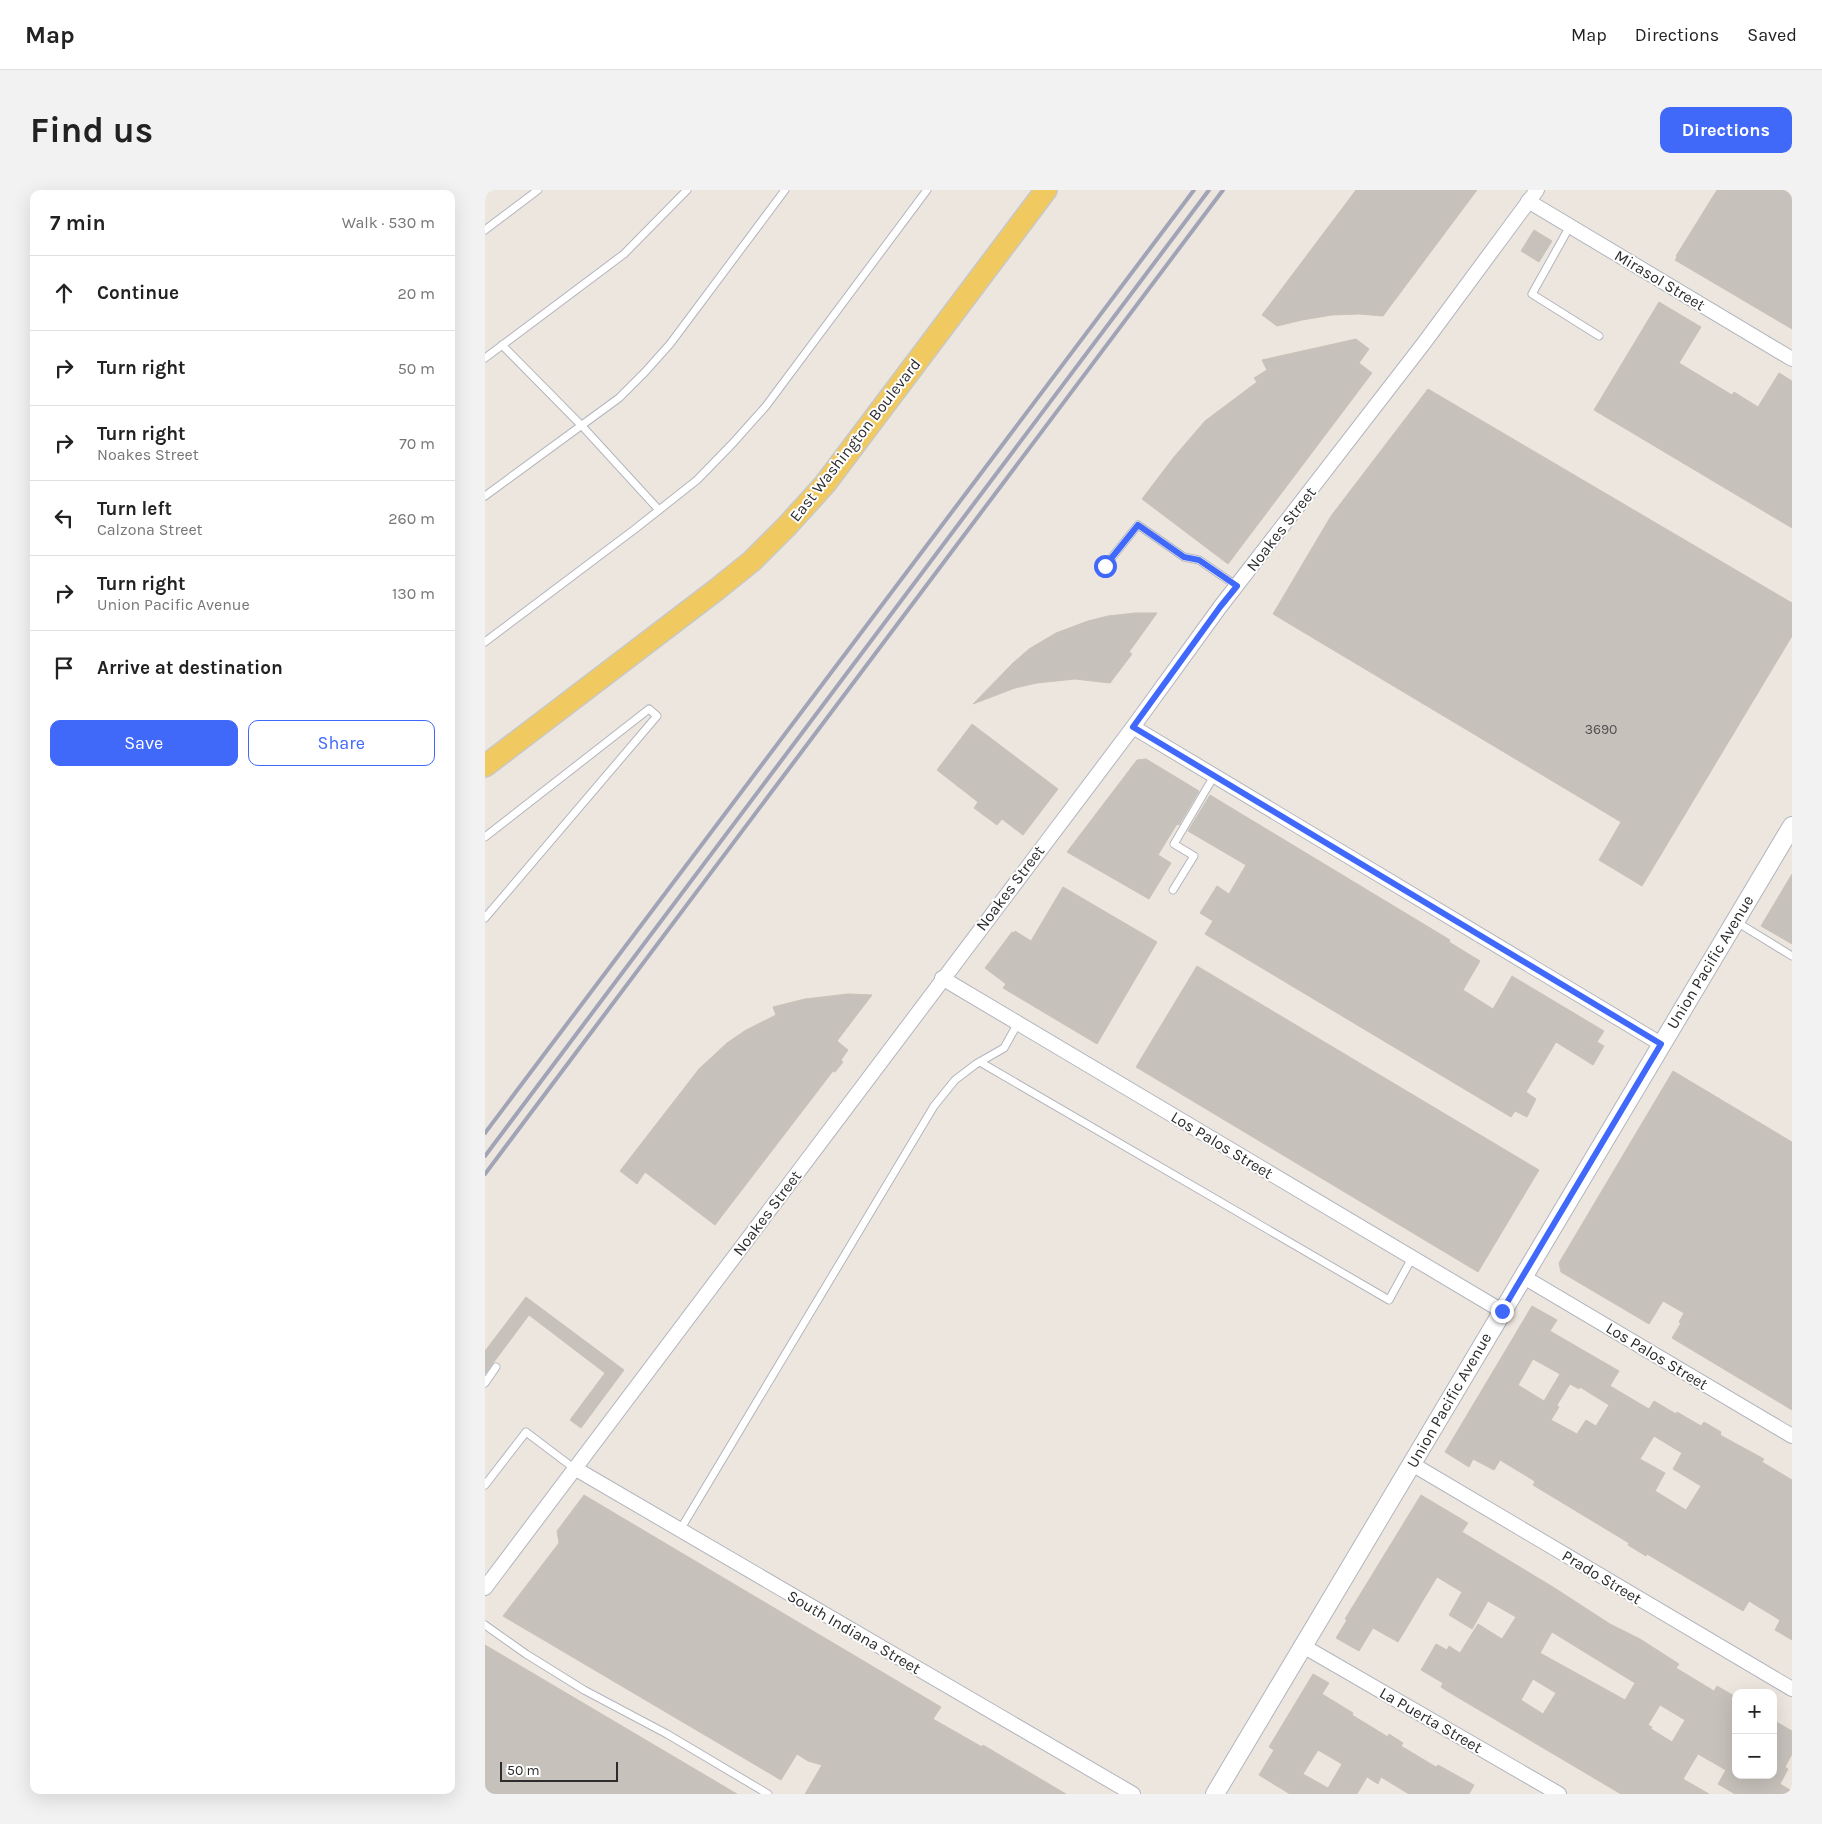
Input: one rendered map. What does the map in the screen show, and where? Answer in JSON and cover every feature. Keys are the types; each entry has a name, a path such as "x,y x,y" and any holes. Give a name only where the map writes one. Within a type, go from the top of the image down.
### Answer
{"main road":[{"name":"East Washington Boulevard","path":"485,766 716,590 752,561 787,526 825,484 1046,190"}],"street":[{"name":"Mirasol Street","path":"1532,196 1570,226 1792,360"},
{"name":"Noakes Street","path":"485,1588 942,978 1133,727 1220,607 1424,343 1532,196"},
{"path":"1133,727 1661,1044"},
{"name":"Union Pacific Avenue","path":"1215,1794 1522,1276 1792,826"},
{"name":"Los Palos Street","path":"942,978 1502,1311"},
{"name":"Los Palos Street","path":"1522,1276 1792,1436"},
{"name":"Prado Street","path":"1412,1464 1792,1689"},
{"name":"South Indiana Street","path":"575,1469 1133,1794"},
{"name":"La Puerta Street","path":"1303,1646 1559,1794"}],"lane":[{"path":"485,230 538,190"},
{"path":"485,358 624,254 687,190"},
{"path":"485,496 619,398 658,359 785,190"},
{"path":"485,642 697,480 766,406 927,190"},
{"path":"1570,226 1532,294 1599,336"},
{"path":"502,346 581,426 659,510"},
{"path":"1105,566 1138,525 1184,557 1199,560 1237,586"},
{"path":"485,837 649,710 657,716 485,918"},
{"path":"1173,890 1193,856 1174,844 1214,776"},
{"path":"1735,921 1792,956"},
{"path":"679,1530 934,1106 955,1080 1004,1048 1018,1023"},
{"path":"980,1062 1389,1300 1412,1258"},
{"path":"485,1383 496,1368"},
{"path":"485,1485 526,1432 575,1469"},
{"path":"485,1625 584,1690 667,1734 768,1794"}],"building":[{"path":"1356,190 1477,190 1383,316 1359,314 1332,315 1277,326 1262,315"},
{"path":"1717,190 1790,190 1792,197 1792,329 1675,260"},
{"path":"1534,230 1552,241 1539,262 1521,251"},
{"path":"1659,302 1701,327 1679,363 1732,395 1734,392 1758,407 1779,373 1792,381 1792,528 1594,410"},
{"path":"1356,339 1369,349 1359,363 1372,373 1228,564 1142,499 1205,421 1257,382 1254,378 1267,370 1262,360"},
{"path":"1428,389 1792,603 1792,636 1642,886 1599,860 1621,822 1273,614 1331,516"},
{"path":"1157,613 1129,652 1132,654 1110,683 1075,679 1037,683 1015,688 973,704 1029,649 1056,633 1088,621 1108,616"},
{"path":"972,724 1058,789 1023,835 1002,819 997,825 974,808 978,802 937,770"},
{"path":"1146,759 1199,791 1158,855 1171,863 1149,899 1067,852 1137,760"},
{"path":"1210,795 1450,940 1449,942 1480,961 1463,990 1493,1009 1512,976 1604,1031 1597,1042 1604,1046 1593,1065 1556,1042 1526,1092 1536,1099 1527,1117 1515,1111 1511,1117 1205,934 1213,921 1200,913 1217,886 1229,894 1246,865 1188,831"},
{"path":"1792,874 1792,944 1761,926"},
{"path":"1063,887 1157,942 1097,1044 1003,988 1006,984 985,968 1012,932 1014,933 1015,931 1031,941"},
{"path":"1197,966 1539,1170 1478,1272 1136,1067"},
{"path":"848,994 872,995 837,1041 848,1050 841,1060 843,1062 835,1072 833,1071 715,1225 645,1172 637,1184 620,1171 699,1069 727,1043 746,1030 776,1015 773,1007 805,999"},
{"path":"1673,1071 1792,1142 1792,1410 1672,1338 1681,1323 1679,1322 1684,1313 1663,1301 1649,1324 1561,1272 1559,1263"},
{"path":"526,1297 624,1370 581,1428 570,1420 605,1373 529,1315 485,1374 485,1351"},
{"path":"1532,1306 1557,1320 1550,1331 1619,1371 1610,1386 1649,1409 1654,1401 1701,1426 1704,1422 1721,1432 1720,1435 1764,1459 1762,1462 1792,1480 1792,1640 1775,1630 1780,1620 1749,1601 1743,1611 1647,1554 1646,1556 1628,1545 1629,1543 1533,1485 1535,1482 1533,1480 1500,1460 1494,1470 1473,1459 1469,1467 1445,1452","holes":["1533,1359 1560,1374 1544,1401 1518,1385","1570,1384 1579,1389 1580,1387 1609,1405 1596,1426 1586,1420 1577,1434 1551,1420 1559,1407 1557,1405","1654,1436 1682,1453 1673,1469 1701,1486 1686,1510 1655,1491 1665,1473 1640,1459"]},
{"path":"584,1495 941,1707 933,1719 982,1747 983,1745 1066,1794 805,1794 822,1765 808,1761 797,1754 781,1780 503,1616 559,1543 557,1531"},
{"path":"1421,1495 1468,1523 1462,1532 1610,1624 1640,1639 1679,1664 1676,1668 1714,1691 1717,1686 1732,1695 1732,1779 1777,1779 1777,1722 1792,1731 1792,1754 1785,1767 1788,1769 1780,1784 1792,1791 1792,1794 1735,1794 1718,1784 1726,1770 1698,1754 1683,1779 1709,1794 1621,1794 1447,1691 1441,1687 1443,1683 1421,1670 1436,1644 1447,1650 1449,1646 1460,1653 1478,1624 1502,1639 1516,1617 1488,1601 1472,1629 1449,1615 1462,1592 1437,1577 1398,1642 1373,1628 1359,1651 1336,1638 1347,1620 1345,1619","holes":["1552,1632 1635,1683 1625,1700 1540,1653","1533,1679 1556,1693 1543,1714 1521,1700","1660,1705 1685,1720 1672,1742 1651,1729 1652,1727 1648,1725"]},
{"path":"485,1645 737,1794 485,1794"},
{"path":"1313,1674 1329,1683 1322,1694 1353,1713 1352,1715 1388,1737 1389,1734 1403,1743 1401,1746 1436,1767 1438,1765 1474,1785 1469,1794 1409,1794 1381,1777 1378,1784 1367,1777 1357,1794 1290,1794 1259,1775 1274,1750 1269,1747","holes":["1318,1750 1342,1764 1328,1788 1303,1774"]}],"railway":[{"path":"485,1133 1194,190"},
{"path":"485,1156 1209,190"},
{"path":"485,1174 1223,190"}],"route":[{"path":"1105,566 1138,525 1184,557 1199,560 1237,586 1133,727 1661,1044 1502,1311"}]}
